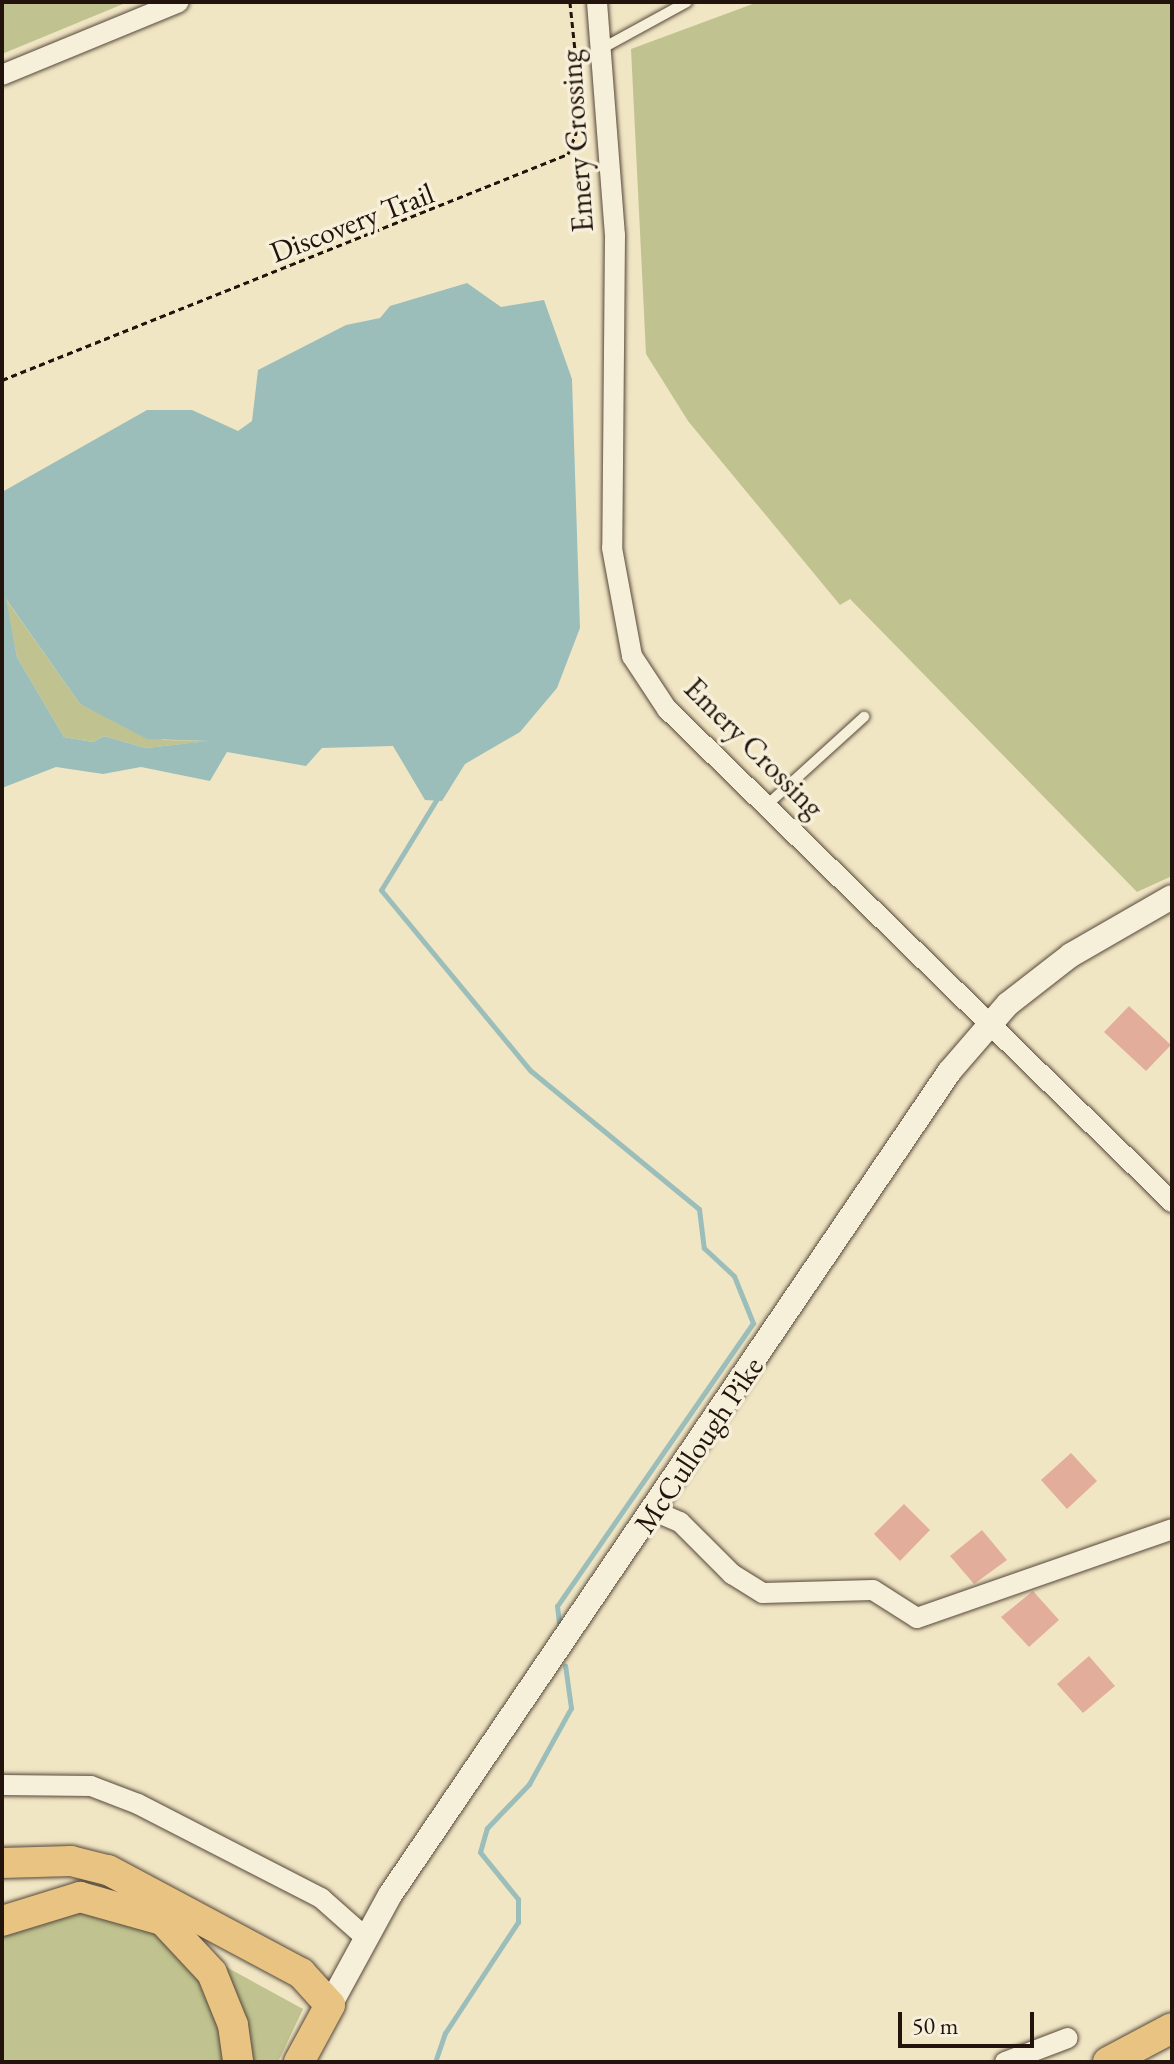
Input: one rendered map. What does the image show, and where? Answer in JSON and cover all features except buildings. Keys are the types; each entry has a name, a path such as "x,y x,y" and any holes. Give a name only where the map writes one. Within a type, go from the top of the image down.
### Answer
{"main road":[{"path":"2,1863 71,1861 108,1870 301,1973 330,2005"},
{"path":"2,1921 80,1897 157,1913 330,2005"},
{"path":"157,1913 212,1973 233,2025 238,2062"},
{"name":"McCullough Pike","path":"299,2062 330,2005"},
{"path":"1108,2062 1172,2028"}],"street":[{"path":"2,75 179,2"},
{"name":"Emery Crossing","path":"597,2 615,235 612,548 619,609 632,656 667,709 768,804 989,1026 1172,1202"},
{"name":"McCullough Pike","path":"330,2005 366,1938 949,1072 989,1026 1071,955 1172,897"},
{"path":"654,1511 680,1522 732,1574 763,1593 873,1590 917,1618 1172,1529"},
{"path":"2,1785 91,1786 138,1804 321,1898 366,1938"},
{"path":"1005,2062 1068,2038"}],"lane":[{"path":"601,49 687,2"},
{"path":"768,804 864,717"}],"path":[{"name":"Discovery Trail","path":"2,380 568,154 582,117 570,2"}],"green space":[{"path":"2,2 128,2 2,54"},
{"path":"758,2 1172,2 1172,876 1137,892 850,599 840,605 688,421 646,354 631,49"},
{"path":"5,598 80,704 163,740 211,741 146,748 104,736 93,742 64,737 17,657"},
{"path":"96,1912 155,1931 197,1968 231,2062 2,2062 2,1935 72,1913"},
{"path":"219,1963 303,2009 278,2062 246,2062"}],"water":[{"path":"467,283 501,307 544,300 572,379 580,628 557,688 520,732 465,764 442,801 425,800 393,746 322,748 306,766 227,752 210,781 141,767 103,774 56,767 2,788 2,492 147,410 192,410 238,431 252,421 258,370 346,325 380,318 390,306","holes":["6,599 80,704 147,739 208,741 146,748 104,736 93,742 64,737 17,657"]}],"waterway":[{"path":"438,797 381,890 531,1071 699,1209 704,1248 734,1276 753,1323 557,1606 559,1623"},
{"path":"435,2062 445,2033 518,1922 518,1899 480,1852 487,1828 529,1784 571,1708 565,1665"}]}
